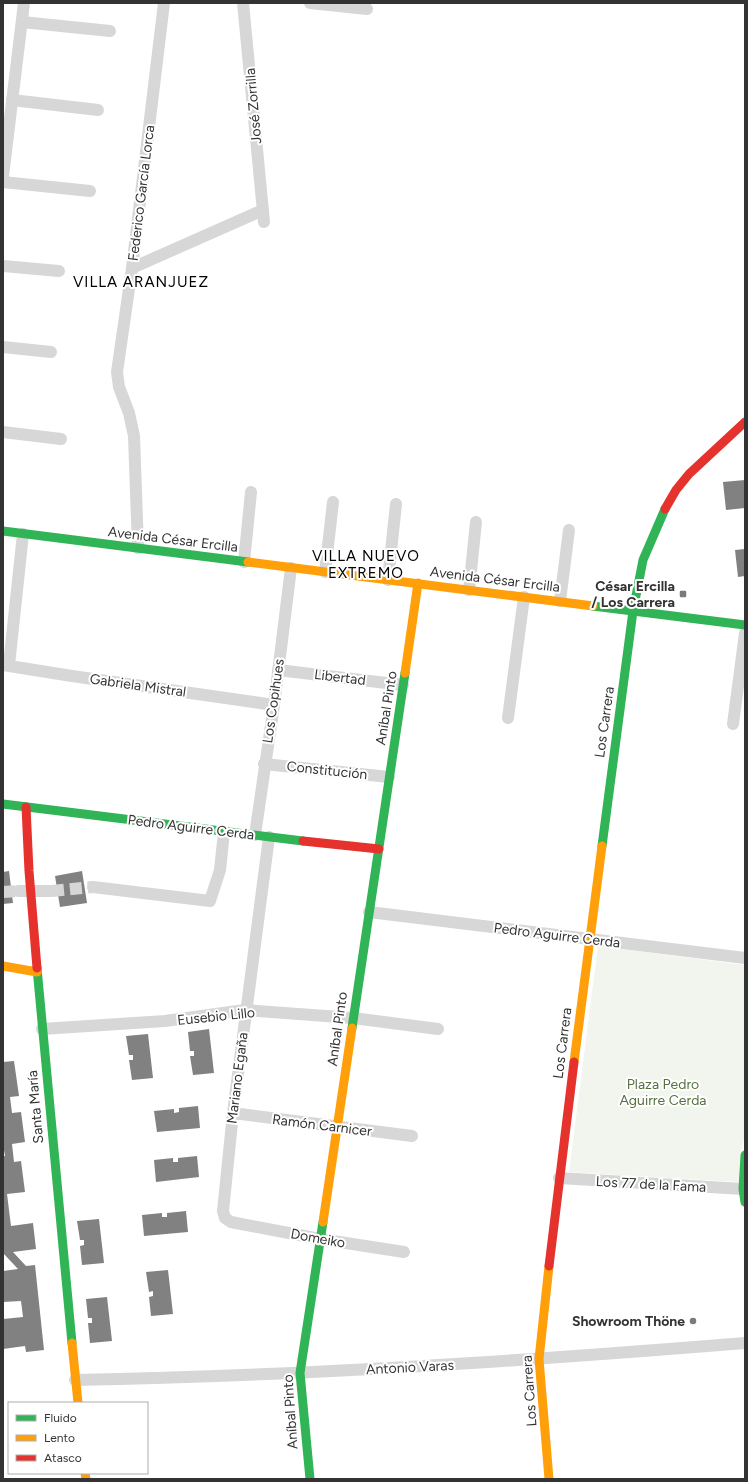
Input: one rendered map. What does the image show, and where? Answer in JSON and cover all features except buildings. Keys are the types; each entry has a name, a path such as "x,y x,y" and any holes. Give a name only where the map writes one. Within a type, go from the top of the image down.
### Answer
{"street":[{"path":"3,171 24,3"},
{"name":"Federico García Lorca","path":"138,548 134,436 129,413 119,387 117,372 132,268 164,3"},
{"name":"José Zorrilla","path":"132,268 263,216 243,3"},
{"path":"310,3 367,10"},
{"path":"22,22 110,31"},
{"path":"12,100 98,110"},
{"path":"3,182 90,191"},
{"path":"3,266 59,270"},
{"path":"3,347 50,352"},
{"name":"Los Carrera","path":"550,1479 539,1359 559,1178 589,939 633,611 643,560 664,511 676,490 689,474 745,422"},
{"path":"3,432 61,439"},
{"path":"244,562 251,492"},
{"path":"325,572 333,502"},
{"path":"388,580 396,504"},
{"path":"469,590 476,522"},
{"path":"560,601 569,530"},
{"name":"Avenida César Ercilla","path":"3,531 745,625"},
{"path":"6,665 23,534"},
{"name":"Los Copihues","path":"255,835 264,764 274,705 291,568"},
{"name":"Aníbal Pinto","path":"310,1479 300,1373 418,584"},
{"path":"508,718 524,597"},
{"path":"733,724 745,633"},
{"name":"Gabriela Mistral","path":"6,665 274,705"},
{"name":"Libertad","path":"278,670 403,685"},
{"name":"Constitución","path":"264,764 389,777"},
{"name":"Pedro Aguirre Cerda","path":"3,804 224,832 379,849"},
{"name":"Santa María","path":"26,807 37,972 78,1402"},
{"path":"93,887 210,901 220,870 224,832"},
{"name":"Mariano Egaña","path":"231,1222 226,1218 223,1211 233,1113 269,837"},
{"path":"18,891 52,891"},
{"name":"Pedro Aguirre Cerda","path":"369,912 745,958"},
{"path":"3,966 37,972"},
{"name":"Eusebio Lillo","path":"42,1029 165,1021 246,1010 353,1018 438,1029"},
{"name":"Ramón Carnicer","path":"233,1113 412,1136"},
{"path":"745,1155 743,1189 745,1202"},
{"name":"Los 77 de la Fama","path":"559,1178 743,1189"},
{"name":"Domeiko","path":"231,1222 320,1239 404,1252"},
{"name":"Antonio Varas","path":"75,1380 300,1373 539,1359 745,1343"}],"green space":[{"name":"Plaza Pedro Aguirre Cerda","path":"598,946 745,965 745,1135 740,1155 739,1182 569,1172"}],"tunnel":[{"path":"52,891 93,887"},
{"path":"3,892 18,891"}],"traffic: fast":[{"path":"602,846 633,611 643,560 665,509"},
{"path":"3,531 248,562"},
{"path":"593,606 745,625"},
{"path":"352,1028 405,673"},
{"path":"3,804 303,841"},
{"path":"37,968 72,1343"},
{"path":"745,1155 743,1189 745,1202"},
{"path":"310,1479 300,1373 323,1222"}],"traffic: slow":[{"path":"248,562 593,606"},
{"path":"405,673 418,583"},
{"path":"574,1062 602,846"},
{"path":"3,966 37,972"},
{"path":"323,1222 352,1028"},
{"path":"549,1266 539,1359 549,1479"},
{"path":"72,1343 78,1402"},
{"path":"85,1474 86,1479"}],"traffic: jam":[{"path":"665,509 676,490 689,474 745,422"},
{"path":"26,807 29,871 37,968"},
{"path":"303,841 379,849"},
{"path":"549,1266 574,1062"}],"place":[{"name":"César Ercilla / Los Carrera","path":"683,594"},
{"name":"Showroom Thöne","path":"693,1321"}],"district":[{"name":"VILLA ARANJUEZ","path":"141,282"},
{"name":"VILLA NUEVO EXTREMO","path":"366,564"}]}
